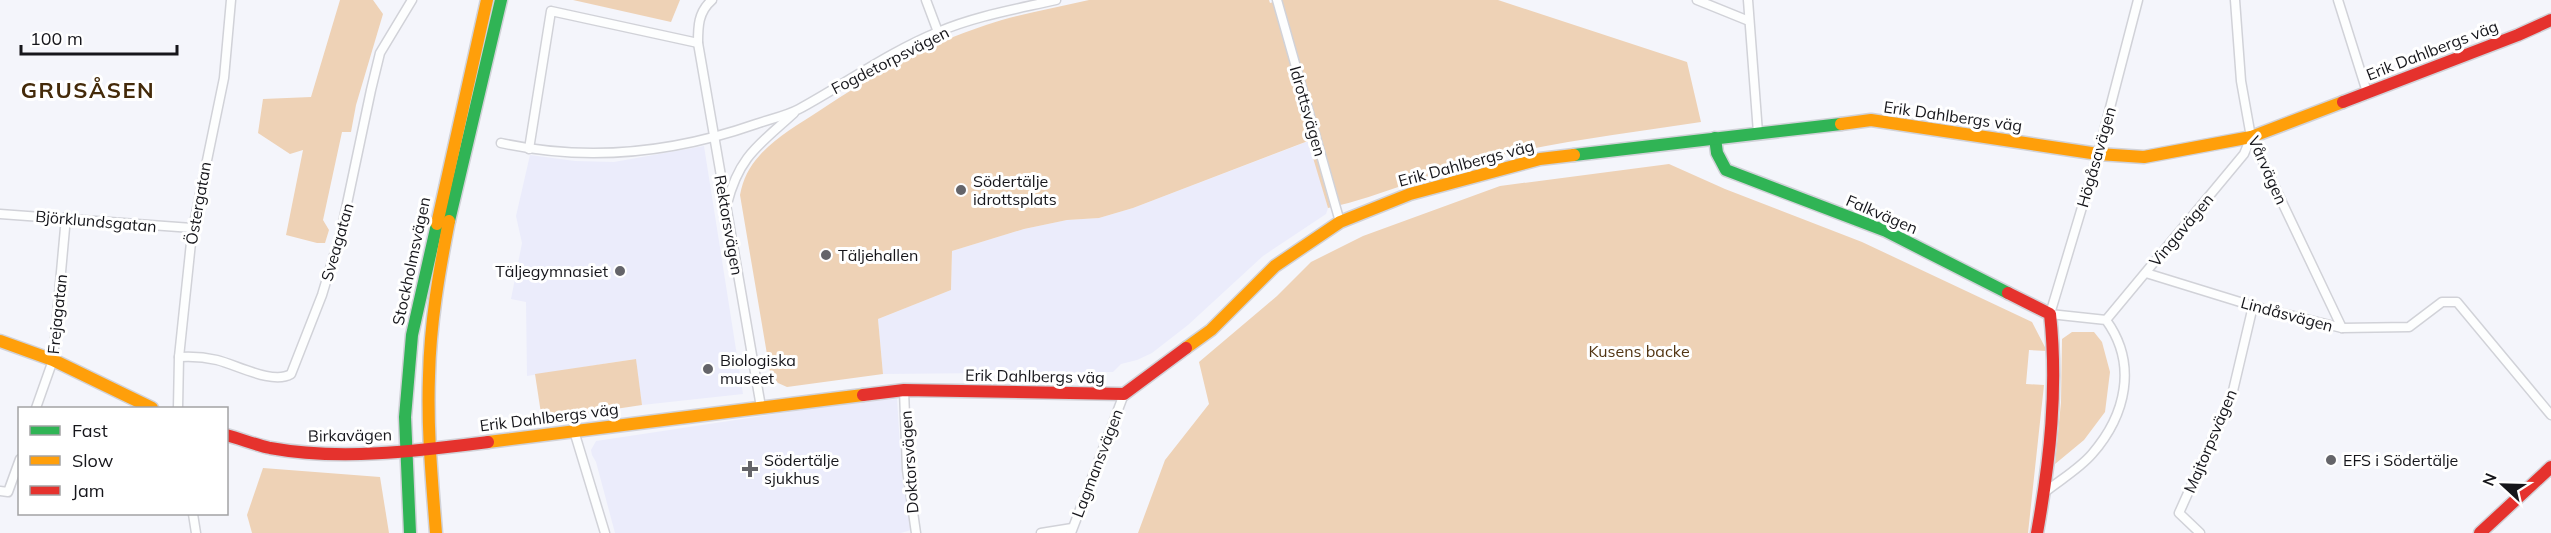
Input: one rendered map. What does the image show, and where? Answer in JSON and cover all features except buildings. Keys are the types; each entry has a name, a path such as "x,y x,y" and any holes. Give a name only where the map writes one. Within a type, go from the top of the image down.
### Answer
{"street":[{"name":"Östergatan","path":"178,407 179,357 192,228 224,78 231,0"},
{"name":"Sveagatan","path":"179,357 193,356 218,360 274,378 291,374 322,295 341,232 380,53 412,0"},
{"name":"Stockholmsvägen","path":"410,533 405,450 406,390 412,335 487,0"},
{"name":"Stockholmsvägen","path":"436,533 430,448 430,349 440,277 501,0"},
{"name":"Rektorsvägen","path":"712,0 706,5 697,24 698,43 760,407"},
{"path":"926,0 938,32"},
{"name":"Fogdetorpsvägen","path":"726,207 734,178 749,154 797,110 846,80 938,32 979,19 1056,0"},
{"name":"Idrottsvägen","path":"1277,0 1340,222"},
{"path":"1697,0 1749,21"},
{"path":"1748,0 1758,133"},
{"name":"Högåsavägen","path":"2050,314 2098,154 2138,0"},
{"name":"Vårvägen","path":"2235,0 2241,81 2251,137 2342,328"},
{"path":"2338,0 2367,92"},
{"path":"529,149 551,11 698,43"},
{"name":"Erik Dahlbergs väg","path":"405,450 904,390 1124,394 1211,330 1275,266 1340,222 1410,194 1540,159 1871,120 2098,154 2144,157 2251,137 2518,35 2551,20"},
{"name":"Fogdetorpsvägen","path":"501,143 529,149 586,154 641,151 714,139 797,110"},
{"name":"Vingavägen","path":"2106,320 2244,154 2251,137"},
{"name":"Falkvägen","path":"1716,138 1717,153 1726,170 1886,231 2050,314 2106,320"},
{"name":"Björklundsgatan","path":"0,214 66,217 141,226 192,228"},
{"name":"Frejagatan","path":"36,407 52,360 66,217"},
{"name":"Lindåsvägen","path":"2145,273 2253,306 2342,328 2409,327 2442,302 2457,302 2551,415"},
{"name":"Majtorpsvägen","path":"2200,533 2179,513 2232,394 2253,306"},
{"path":"2037,533 2045,492 2053,415 2054,345 2050,314"},
{"path":"2045,492 2090,456 2111,430 2121,408 2125,366 2116,333 2106,320"},
{"path":"0,341 52,360 150,407"},
{"name":"Doktorsvägen","path":"904,390 907,470 916,533"},
{"name":"Lagmansvägen","path":"1071,530 1124,394"},
{"path":"574,431 605,533"},
{"name":"Birkavägen","path":"228,436 269,448 319,454 405,450"},
{"path":"4,491 18,463"},
{"path":"2488,530 2551,467"},
{"path":"193,515 196,533"},
{"path":"1041,533 1071,530"}],"shaded area":[{"path":"1309,141 1328,208 1326,214 1263,256 1188,325 1152,353 1121,364 1113,372 883,374 878,319 951,290 952,251 1024,229 1067,220 1099,218 1133,208"},
{"name":"Täljegymnasiet","path":"704,146 743,394 642,405 635,359 527,376 526,302 511,299 522,243 516,216 530,155 575,161 614,162"},
{"name":"Södertälje sjukhus","path":"897,399 902,476 911,530 901,533 615,533 596,462 592,455 591,450 596,441 855,402"}],"green space":[{"path":"340,0 373,0 383,14 356,105 351,132 342,132 323,220 329,230 325,243 317,243 286,235 303,150 290,154 258,133 263,99 311,97"},
{"path":"573,0 680,0 671,22"},
{"name":"Södertälje idrottsplats","path":"1089,0 1269,0 1270,3 1280,0 1498,0 1687,62 1701,122 1515,152 1448,170 1369,197 1328,208 1308,141 1133,208 1099,218 1067,220 1024,229 952,251 951,290 878,319 883,374 787,387 778,383 770,372 740,195 747,174 756,160 773,142 796,126 859,86 920,52 963,33 999,21"},
{"name":"Kusens backe","path":"1669,164 1725,189 1862,242 2032,322 2047,351 2029,350 2026,384 2044,385 2028,533 1138,533 1165,460 1209,404 1199,362 1277,296 1311,262 1363,236 1500,186"},
{"path":"2072,332 2094,332 2102,342 2110,372 2105,412 2084,440 2055,464 2061,402 2062,339"},
{"path":"636,359 642,405 542,420 535,374"},
{"path":"263,468 380,477 389,533 252,533 247,515"}],"traffic: fast":[{"path":"449,221 501,0"},
{"path":"1574,155 1841,124"},
{"path":"1715,138 1717,153 1726,170 1886,231 2008,293"},
{"path":"410,533 405,417 412,335 437,224"}],"traffic: slow":[{"path":"437,224 487,0"},
{"path":"1841,124 1871,120 2098,154 2144,157 2251,137 2343,102"},
{"path":"1186,348 1211,330 1275,266 1340,222 1410,194 1540,159 1574,155"},
{"path":"436,533 429,435 430,357 436,298 449,221"},
{"path":"0,341 53,360 150,407"},
{"path":"488,442 863,395"}],"traffic: jam":[{"path":"2343,102 2518,35 2551,20"},
{"path":"2008,293 2050,314 2053,397 2046,478 2037,533"},
{"path":"863,395 904,390 1124,394 1186,348"},
{"path":"228,436 270,448 324,454 407,451 488,442"},
{"path":"2480,533 2551,467"}],"place":[{"name":"Södertälje idrottsplats","path":"961,190"},
{"name":"Täljehallen","path":"826,255"},
{"name":"Täljegymnasiet","path":"620,271"},
{"name":"Biologiska museet","path":"708,369"},
{"name":"EFS i Södertälje","path":"2331,460"},
{"name":"Södertälje sjukhus","path":"750,469"}],"district":[{"name":"GRUSÅSEN","path":"88,90"}]}
